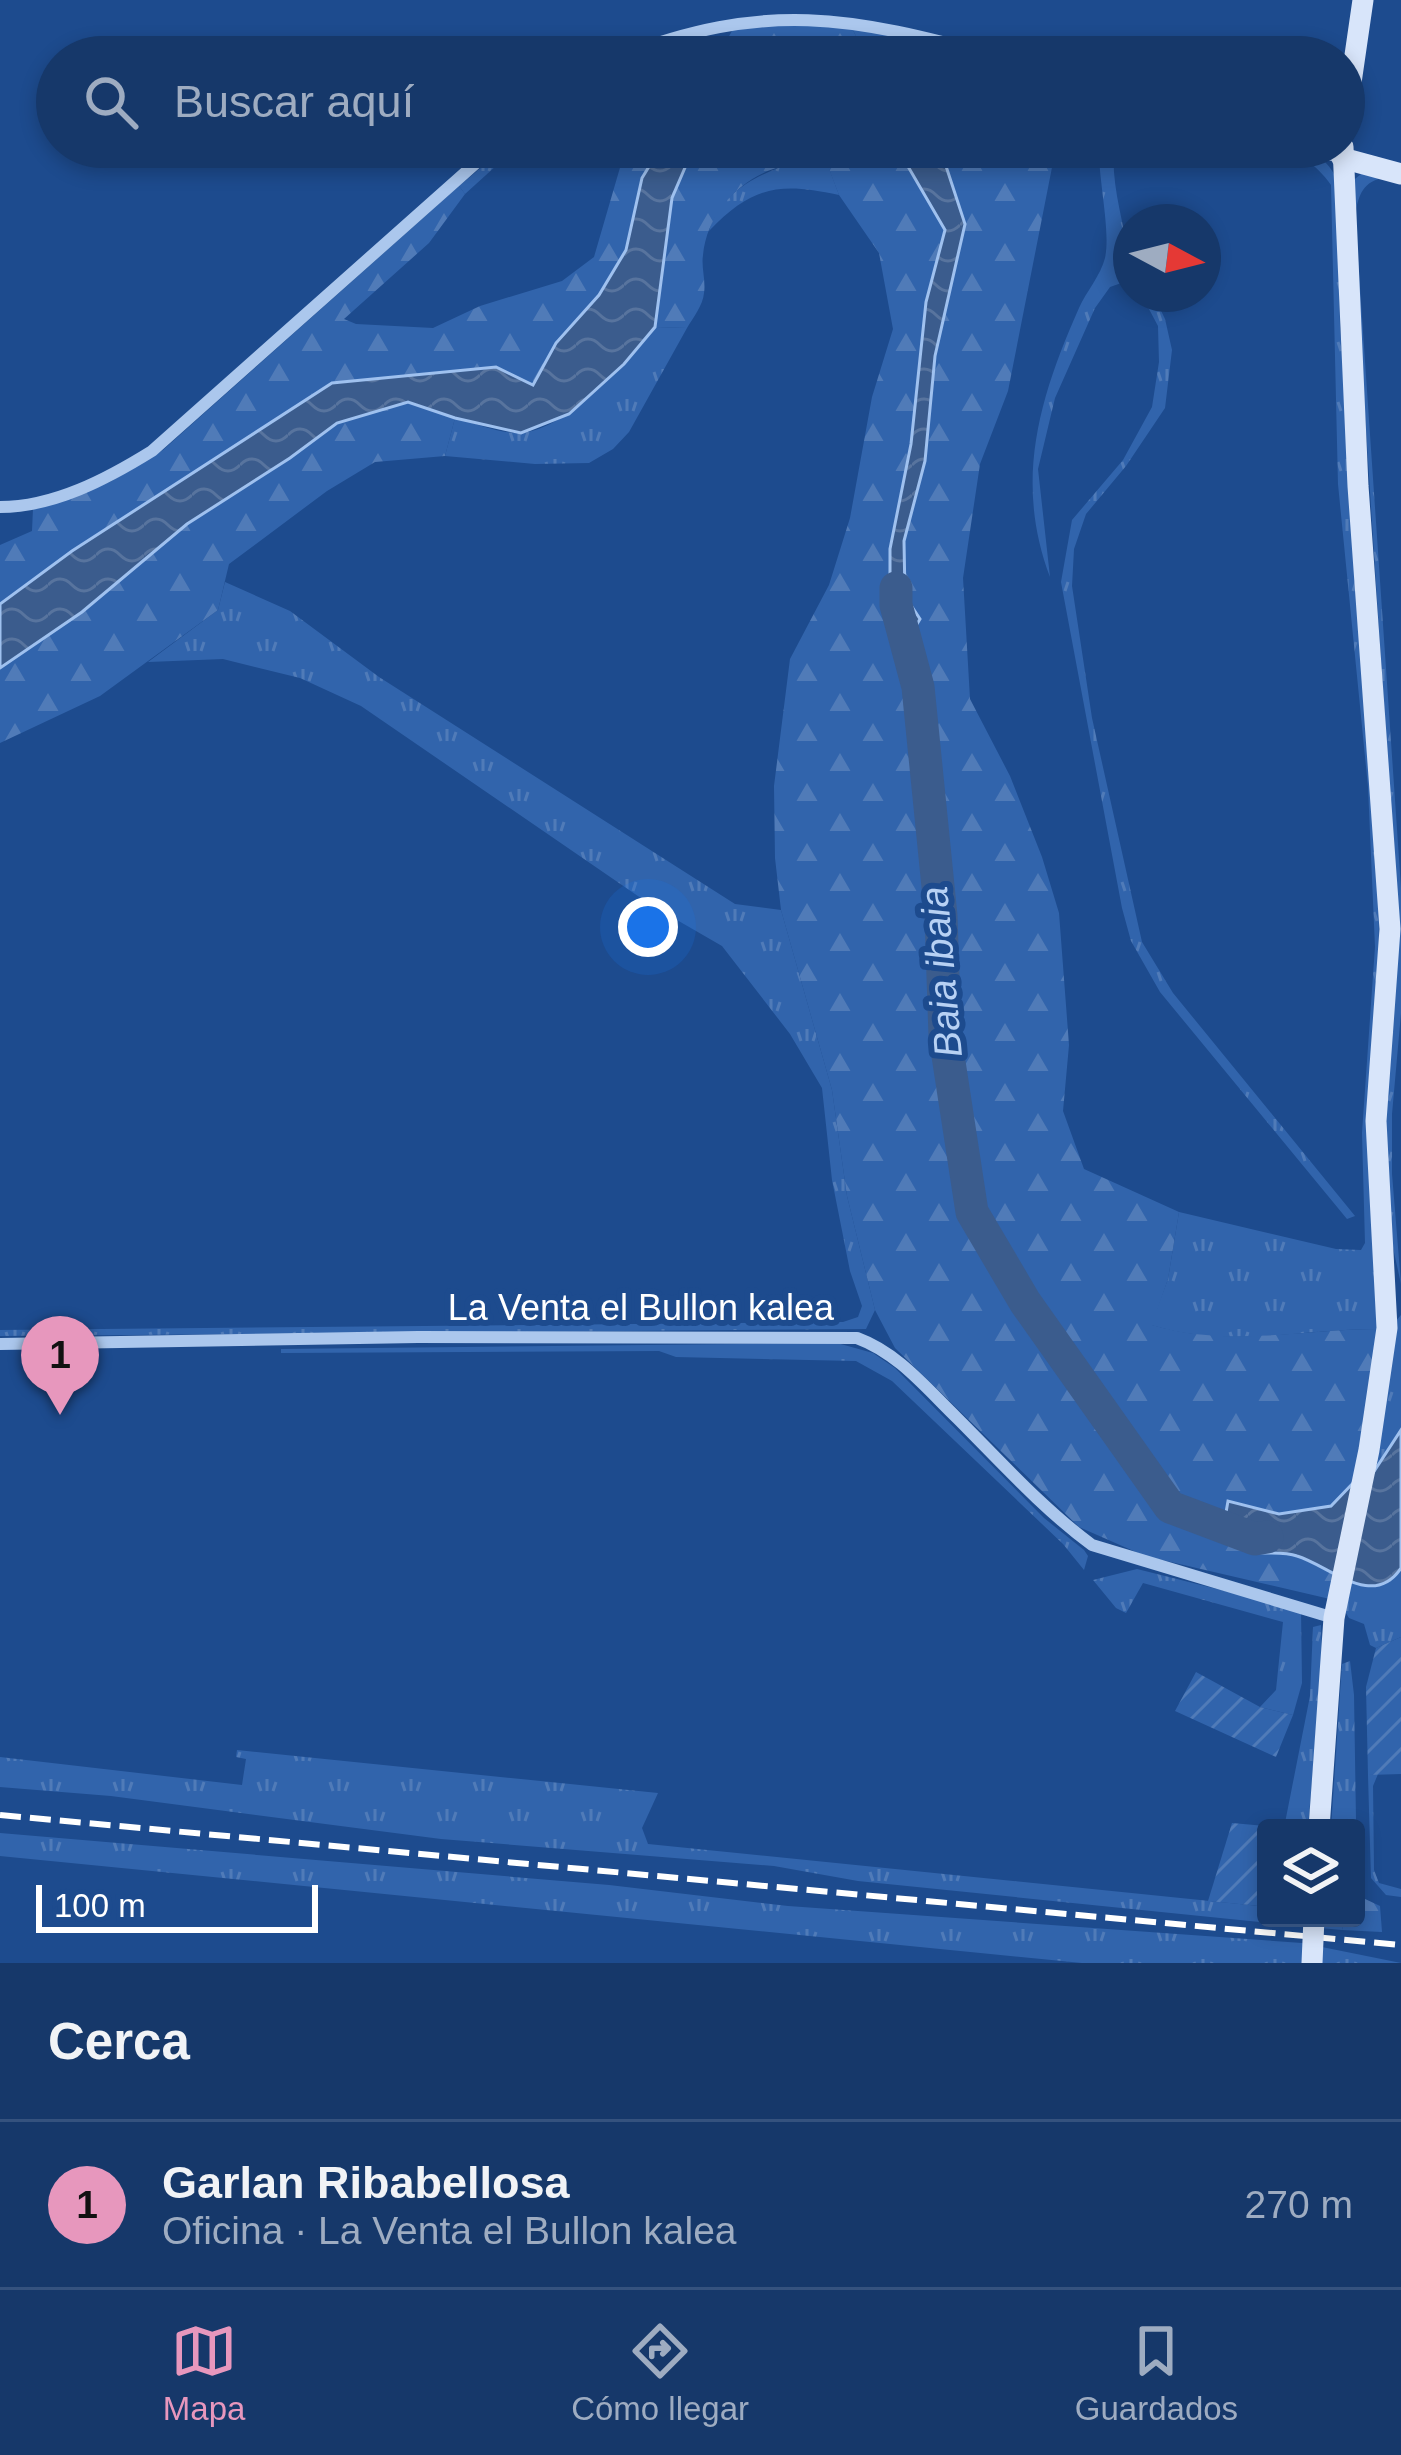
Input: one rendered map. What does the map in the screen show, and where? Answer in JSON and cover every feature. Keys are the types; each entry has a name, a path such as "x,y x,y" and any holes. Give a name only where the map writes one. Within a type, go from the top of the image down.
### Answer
{"street":[{"path":"1358,36 1363,0"},
{"path":"671,36 732,19 794,14 919,36"},
{"path":"1365,161 1401,174"},
{"path":"0,507 66,494 152,451 470,168"},
{"path":"1320,1819 1334,1618 1370,1450 1387,1328 1376,1121 1390,929 1358,486 1343,168"},
{"name":"La Venta el Bullon kalea","path":"0,1345 418,1337 856,1338 881,1347 1061,1522 1092,1545 1334,1618"},
{"path":"1312,1963 1314,1927"}],"green space":[{"path":"737,22 849,23 856,36 729,36"},
{"path":"849,23 897,36 856,36"},
{"path":"481,168 494,168 465,194 459,186"},
{"path":"620,168 648,168 626,250 599,295 556,343 533,386 332,383 72,551 0,604 0,545 32,531 33,509 110,482 163,450 459,186 465,194 429,243 344,319 356,324 433,328 480,306 562,281 594,257"},
{"path":"685,168 778,168 746,183 717,214 703,260 702,302 687,328 655,327 662,257"},
{"path":"780,168 829,168 839,195 799,189 768,191 739,205 709,231 723,204 759,176"},
{"path":"829,168 909,168 945,230 926,302 911,444 890,549 890,619 919,619 905,596 904,541 925,461 935,356 965,224 947,168 1052,168 1008,391 980,464 963,578 970,699 1010,776 1059,913 1069,1045 1063,1111 1084,1169 1179,1212 1168,1279 1152,1325 1237,1336 1378,1329 1355,1481 1332,1506 1279,1514 1227,1502 1249,1552 1294,1555 1335,1574 1330,1599 1145,1556 1079,1527 895,1348 875,1310 847,1196 832,1090 781,910 775,858 774,786 790,659 829,585 850,518 872,397 893,329 879,253 839,195"},
{"path":"1100,168 1114,168 1119,204 1113,204 1113,286 1095,308 1055,398 1038,469 1050,577 1034,508 1036,441 1065,342 1105,258"},
{"path":"1330,168 1337,180 1340,327 1379,843 1378,1329 1209,1336 1151,1325 1168,1279 1179,1212 1336,1249 1361,1250 1365,1243 1362,1133 1375,947 1368,787 1338,484 1331,185 1319,170"},
{"path":"1366,170 1385,177 1363,190 1355,215 1401,888 1401,1013 1392,1174 1401,1284 1392,1243 1385,1106 1399,937 1350,183"},
{"path":"1151,312 1162,312 1172,350 1165,408 1086,514 1074,549 1072,586 1092,718 1142,942 1173,993 1355,1216 1347,1219 1160,992 1131,941 1122,908 1061,582 1072,520 1123,460 1152,407 1159,362 1158,326"},
{"path":"655,327 687,328 629,432 613,449 589,463 535,464 445,456 455,418 521,433 558,420 595,392"},
{"path":"408,402 455,418 445,456 375,462 327,491 229,564 218,610 100,696 0,743 0,668 82,612 187,524 337,423"},
{"path":"225,582 290,611 379,677 735,904 781,910 832,1090 847,1196 875,1310 866,1329 0,1336 0,1330 843,1322 858,1317 862,1306 832,1180 822,1088 790,1034 722,946 651,905 361,706 300,678 223,659 148,662 218,610"},
{"path":"1401,1315 1401,1430 1371,1476 1394,1323"},
{"path":"837,1343 873,1353 895,1368 1044,1518 1084,1550 1088,1556 1084,1570 1063,1544 892,1381 856,1361 676,1357 659,1351 281,1353 281,1349"},
{"path":"1401,1568 1401,1637 1376,1648 1370,1645 1364,1624 1349,1618 1343,1608 1348,1581 1397,1575"},
{"path":"1137,1569 1301,1610 1302,1683 1293,1715 1260,1707 1276,1690 1283,1622 1143,1583 1126,1613 1093,1580"},
{"path":"1321,1625 1322,1657 1309,1819 1286,1819 1310,1696 1313,1627"},
{"path":"1401,1637 1401,1774 1368,1775 1366,1687 1376,1648"},
{"path":"1350,1661 1354,1695 1356,1819 1332,1819 1342,1664"},
{"path":"1196,1672 1260,1707 1293,1715 1276,1757 1175,1711"},
{"path":"237,1750 658,1793 642,1828 648,1844 1257,1906 1257,1922 858,1881 774,1866 441,1839 111,1796 0,1787 0,1757 242,1785 246,1759 236,1757"},
{"path":"1378,1774 1373,1786 1374,1870 1379,1883 1401,1889 1401,1897 1386,1895 1371,1878 1368,1775"},
{"path":"1232,1823 1257,1825 1257,1906 1208,1901"},
{"path":"0,1833 609,1885 788,1906 1302,1943 1401,1963 1082,1963 0,1856"},
{"path":"1365,1899 1380,1906 1382,1932 1342,1930 1365,1927"}],"water":[{"path":"648,168 685,168 672,198 655,327 624,364 569,414 521,433 408,402 337,423 187,524 82,612 0,668 0,604 72,551 332,383 496,367 533,385 556,343 599,295 626,250"},
{"path":"909,168 947,168 965,224 935,356 925,461 904,541 905,596 920,619 911,634 890,619 890,549 911,444 926,302 945,230"},
{"path":"1401,1430 1401,1568 1390,1580 1378,1585 1351,1582 1297,1556 1248,1551 1221,1541 1228,1501 1279,1514 1331,1506 1355,1481 1371,1476"}],"waterway":[{"name":"Baia ibaia","path":"896,588 896,605 918,687 941,916 945,1036 972,1212 1025,1302 1170,1507 1255,1539 1267,1537"}],"railway":[{"path":"0,1815 1401,1945"}],"place":[{"name":"Garlan Ribabellosa","path":"60,1415"}]}
